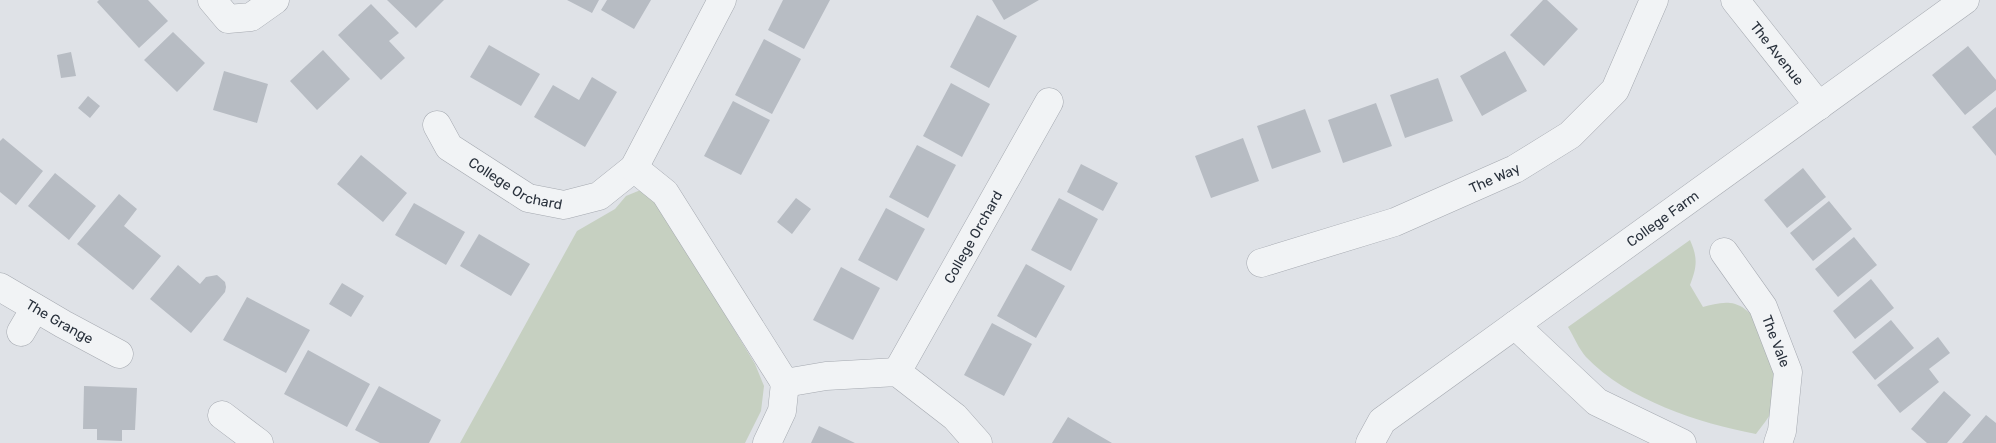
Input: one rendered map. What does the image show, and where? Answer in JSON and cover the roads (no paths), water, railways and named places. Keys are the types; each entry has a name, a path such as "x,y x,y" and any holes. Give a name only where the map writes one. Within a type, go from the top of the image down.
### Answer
{"street":[{"path":"212,0 228,19 251,17 275,0"},
{"name":"College Orchard","path":"437,125 449,147 528,198 564,205 599,196 634,168 722,0"},
{"name":"The Way","path":"1261,263 1395,222 1515,169 1570,135 1615,90 1654,0"},
{"name":"The Avenue","path":"1735,0 1819,106"},
{"name":"College Farm","path":"1370,443 1382,421 1965,0"},
{"name":"College Orchard","path":"897,372 1049,102"},
{"path":"634,168 665,193 785,383 782,411 767,443"},
{"name":"The Vale","path":"1724,252 1763,307 1788,372 1782,431 1778,443"},
{"name":"The Grange","path":"0,287 119,354"},
{"path":"21,332 35,308"},
{"path":"1515,325 1597,402 1682,443"},
{"path":"785,383 826,376 897,372 955,417 978,443"},
{"path":"222,415 259,443"}]}
